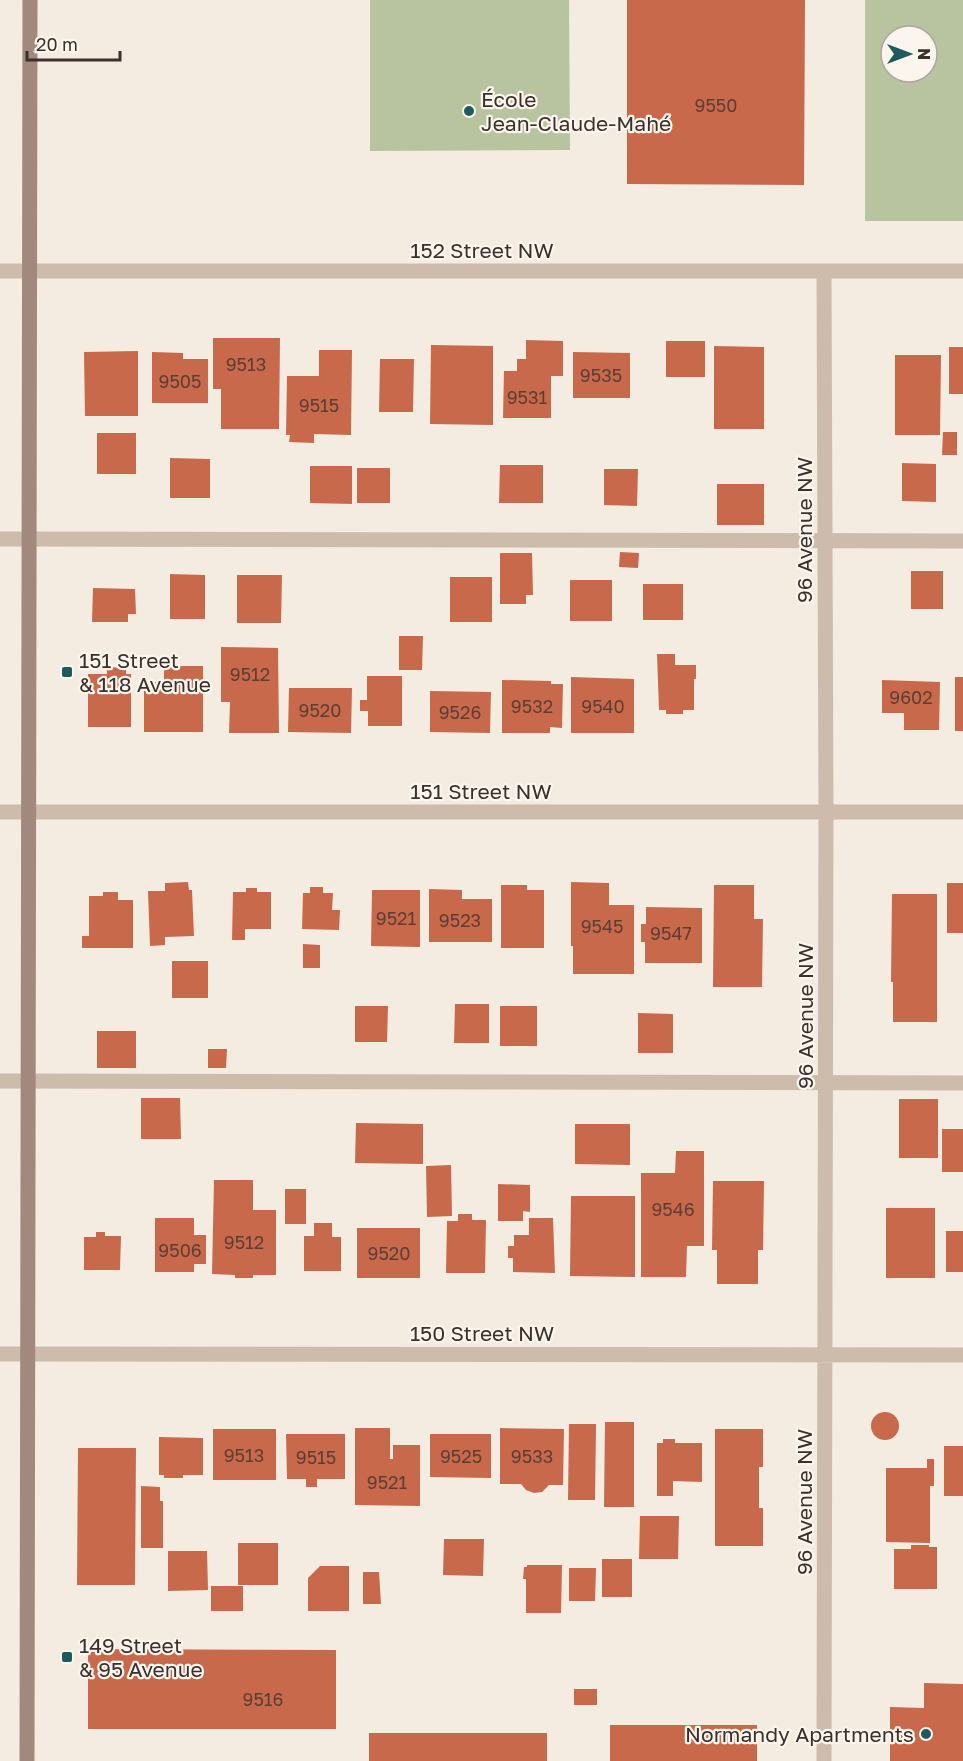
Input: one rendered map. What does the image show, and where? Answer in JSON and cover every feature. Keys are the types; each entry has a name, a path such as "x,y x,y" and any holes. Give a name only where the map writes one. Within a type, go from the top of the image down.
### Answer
{"main road":[{"path":"27,1761 30,0"}],"street":[{"name":"152 Street NW","path":"0,271 963,271"},
{"name":"96 Avenue NW","path":"824,272 826,812 824,1761"},
{"path":"0,538 963,541"},
{"name":"151 Street NW","path":"0,812 963,812"},
{"path":"0,1081 963,1083"},
{"name":"150 Street NW","path":"0,1354 963,1355"}],"green space":[{"path":"370,0 569,0 570,150 370,151"},
{"path":"865,0 963,0 963,221 865,221"}],"building":[{"name":"École Jean-Claude-Mahé","path":"627,0 805,0 804,185 627,184"},
{"path":"213,338 280,338 279,429 221,429 221,389 213,389"},
{"path":"526,340 563,341 563,376 551,376 551,418 503,418 504,371 517,371 517,359 526,359"},
{"path":"666,341 705,341 705,377 666,377"},
{"path":"431,345 493,346 493,425 430,424"},
{"path":"714,346 764,347 764,429 714,429"},
{"path":"949,347 963,347 963,394 949,394"},
{"path":"319,350 352,350 351,435 314,434 314,443 289,442 290,435 286,435 287,376 319,376"},
{"path":"138,351 138,416 85,416 84,352"},
{"path":"152,352 183,353 183,359 208,359 208,403 152,403"},
{"path":"573,352 630,353 630,398 573,398"},
{"path":"895,355 941,355 940,435 895,435"},
{"path":"380,359 414,359 413,412 379,412"},
{"path":"943,432 957,432 957,455 942,455"},
{"path":"97,433 136,433 136,474 97,474"},
{"path":"170,458 210,459 210,498 170,498"},
{"path":"902,463 936,464 936,502 902,501"},
{"path":"500,465 543,465 543,503 499,503"},
{"path":"310,466 352,466 352,504 310,503"},
{"path":"357,468 390,468 390,503 357,503"},
{"path":"604,469 638,469 637,506 604,505"},
{"path":"717,484 764,484 764,525 717,525"},
{"path":"620,552 639,553 638,568 619,567"},
{"path":"500,553 532,553 533,595 526,595 526,604 500,604"},
{"path":"911,571 943,571 943,609 911,609"},
{"path":"170,574 205,575 205,619 170,619"},
{"path":"237,575 282,575 281,623 237,623"},
{"path":"450,577 492,577 492,622 450,622"},
{"path":"570,580 612,580 612,621 570,621"},
{"path":"643,584 683,584 683,620 643,620"},
{"path":"93,588 135,589 136,614 128,614 128,622 92,622"},
{"path":"399,636 423,636 422,670 399,670"},
{"path":"221,647 278,648 279,733 229,733 230,702 221,702"},
{"path":"657,654 675,654 675,665 696,665 694,710 683,710 683,714 666,714 666,710 659,710"},
{"path":"164,666 203,666 203,732 144,732 144,682 164,682"},
{"path":"107,667 126,668 126,674 131,674 131,727 88,727 88,674 107,674"},
{"path":"367,676 402,676 402,726 368,726 368,711 360,711 360,700 367,700"},
{"path":"571,677 634,679 634,733 571,733"},
{"path":"955,677 963,677 963,731 955,731"},
{"path":"502,680 551,681 551,684 563,684 562,728 550,727 550,733 502,733"},
{"path":"882,680 940,682 939,730 904,730 904,713 882,713"},
{"path":"289,688 352,688 351,733 288,732"},
{"path":"430,691 491,692 490,733 430,732"},
{"path":"188,882 189,890 192,890 194,936 165,937 165,945 150,946 148,891 165,891 165,883"},
{"path":"571,882 609,883 609,905 634,905 634,974 573,974"},
{"path":"947,883 963,883 963,933 947,933"},
{"path":"501,885 527,885 527,890 544,890 544,948 501,948"},
{"path":"714,885 754,885 754,919 763,919 762,987 713,987"},
{"path":"310,887 323,887 323,893 333,893 332,910 340,910 339,930 302,929 303,893 310,893"},
{"path":"246,888 257,888 257,892 271,892 271,929 245,929 245,940 232,940 233,892 246,892"},
{"path":"429,889 462,890 462,899 492,899 492,942 429,942"},
{"path":"372,890 420,890 420,947 371,946"},
{"path":"103,892 118,892 118,900 133,900 133,948 82,948 82,936 89,936 89,896 103,896"},
{"path":"892,894 937,894 937,1022 893,1022"},
{"path":"646,907 702,908 702,963 645,963 645,942 641,942 641,924 646,924"},
{"path":"303,944 320,945 320,968 303,968"},
{"path":"172,961 208,961 208,998 172,998"},
{"path":"455,1004 489,1004 489,1043 454,1043"},
{"path":"355,1006 388,1006 387,1042 355,1042"},
{"path":"500,1006 537,1006 537,1046 500,1046"},
{"path":"638,1013 673,1014 673,1053 638,1053"},
{"path":"97,1031 136,1031 136,1068 97,1068"},
{"path":"208,1049 227,1049 226,1068 208,1068"},
{"path":"141,1098 180,1098 181,1139 141,1139"},
{"path":"899,1099 938,1099 938,1158 899,1158"},
{"path":"356,1123 423,1124 423,1164 355,1163"},
{"path":"575,1124 630,1124 630,1165 575,1164"},
{"path":"942,1129 963,1129 963,1172 942,1172"},
{"path":"676,1151 704,1151 704,1246 687,1246 686,1277 641,1277 641,1173 675,1173"},
{"path":"451,1165 452,1216 427,1217 426,1166"},
{"path":"214,1180 253,1180 253,1210 276,1210 276,1275 235,1278 235,1275 212,1274"},
{"path":"713,1181 764,1181 763,1250 758,1250 758,1284 717,1284 717,1250 712,1250"},
{"path":"498,1184 530,1185 530,1212 523,1211 523,1221 498,1221"},
{"path":"285,1189 306,1189 306,1224 285,1224"},
{"path":"571,1196 635,1196 635,1277 570,1276"},
{"path":"886,1208 935,1208 935,1278 886,1278"},
{"path":"458,1214 472,1214 472,1220 486,1220 485,1273 446,1273 447,1221 458,1221"},
{"path":"155,1218 194,1218 194,1235 206,1235 206,1264 194,1264 194,1272 155,1272"},
{"path":"529,1218 553,1218 555,1273 513,1272 513,1258 508,1258 508,1246 514,1246 514,1235 529,1235"},
{"path":"314,1223 332,1223 332,1237 341,1237 341,1271 304,1271 304,1236 314,1236"},
{"path":"357,1228 420,1228 420,1278 357,1278"},
{"path":"946,1231 963,1231 963,1272 946,1272"},
{"path":"96,1232 105,1232 105,1236 121,1236 120,1270 84,1270 84,1237 96,1237"},
{"path":"885,1412 895,1416 899,1426 895,1436 885,1440 875,1436 871,1426 875,1416"},
{"path":"605,1422 634,1422 634,1507 604,1507"},
{"path":"569,1424 596,1424 595,1500 568,1500"},
{"path":"355,1428 390,1428 390,1459 393,1459 393,1445 420,1445 420,1506 355,1505"},
{"path":"500,1428 564,1429 563,1485 549,1485 542,1492 534,1493 526,1490 521,1484 500,1484"},
{"path":"213,1429 276,1429 276,1480 213,1480"},
{"path":"715,1429 763,1429 763,1467 759,1467 759,1508 763,1508 763,1546 715,1546"},
{"path":"286,1434 345,1434 345,1479 317,1479 317,1487 306,1487 306,1479 287,1479"},
{"path":"430,1434 491,1434 491,1478 430,1477"},
{"path":"159,1437 203,1438 203,1475 164,1478 164,1475 159,1475"},
{"path":"663,1439 675,1439 675,1443 702,1443 702,1482 673,1481 673,1496 657,1496 657,1443 663,1443"},
{"path":"944,1446 963,1446 963,1496 944,1496"},
{"path":"78,1448 136,1448 135,1585 77,1585"},
{"path":"927,1459 934,1459 934,1486 930,1486 930,1543 886,1542 886,1468 927,1468"},
{"path":"141,1486 160,1487 160,1501 163,1501 163,1548 141,1548"},
{"path":"640,1516 679,1516 678,1559 639,1559"},
{"path":"444,1539 484,1539 483,1576 443,1575"},
{"path":"238,1543 278,1543 278,1585 238,1585"},
{"path":"911,1545 937,1547 937,1589 894,1589 894,1549 911,1549"},
{"path":"168,1551 207,1551 208,1590 168,1591"},
{"path":"602,1559 632,1559 632,1597 602,1597"},
{"path":"527,1565 562,1565 561,1613 526,1613 526,1579 523,1579 524,1567"},
{"path":"320,1566 349,1566 349,1611 308,1611 308,1578"},
{"path":"569,1568 596,1568 595,1601 569,1601"},
{"path":"363,1572 379,1572 381,1604 363,1604"},
{"path":"211,1586 243,1586 243,1611 211,1611"},
{"path":"88,1649 336,1650 336,1729 88,1729"},
{"name":"Normandy Apartments","path":"924,1683 963,1684 963,1761 890,1761 890,1707 924,1708"},
{"path":"574,1689 597,1689 597,1705 574,1705"},
{"path":"610,1725 757,1725 757,1761 610,1761"},
{"path":"369,1733 547,1733 547,1761 369,1761"}],"place":[{"name":"École Jean-Claude-Mahé","path":"469,111"},
{"name":"151 Street & 118 Avenue","path":"67,672"},
{"name":"149 Street & 95 Avenue","path":"67,1657"},
{"name":"Normandy Apartments","path":"926,1734"}]}
